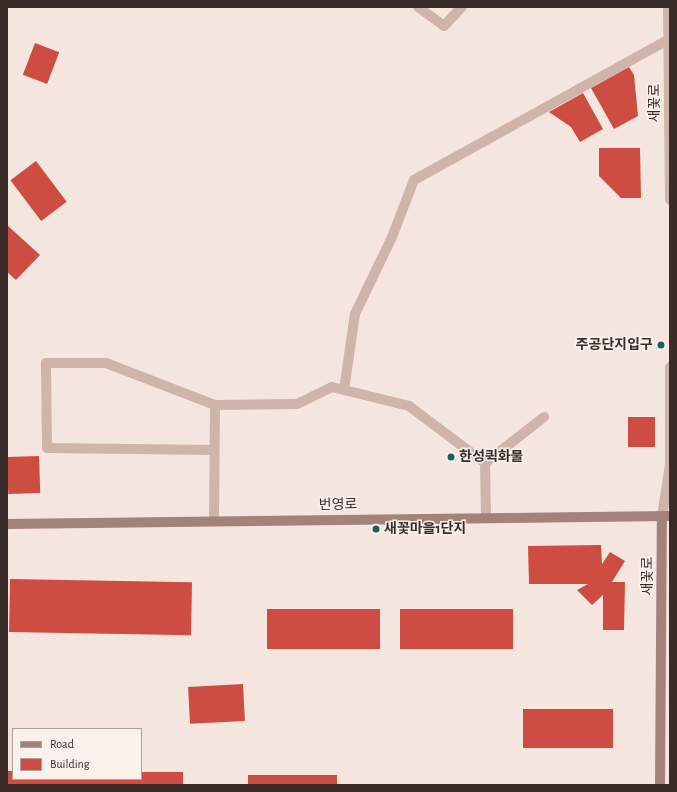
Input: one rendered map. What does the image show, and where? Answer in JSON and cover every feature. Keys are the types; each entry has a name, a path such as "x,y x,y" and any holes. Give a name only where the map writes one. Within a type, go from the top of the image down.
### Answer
{"street":[{"path":"418,7 444,26 462,7"},
{"name":"새꽃로","path":"668,7 670,200"},
{"path":"344,390 355,314 392,238 414,180 669,39"},
{"path":"214,450 47,448 46,363 106,363 215,405 297,404 332,387 409,406 485,463"},
{"name":"새꽃로","path":"660,785 666,516 670,464 670,367"},
{"path":"214,520 215,405"},
{"path":"485,463 544,417"},
{"path":"485,463 486,518"},
{"name":"번영로","path":"7,524 214,520 666,516"}],"building":[{"path":"35,43 59,52 47,84 23,75"},
{"path":"629,67 634,75 638,116 614,129 591,88"},
{"path":"583,93 603,129 580,142 571,127 549,112"},
{"path":"599,148 640,148 641,198 621,198 599,176"},
{"path":"36,161 67,202 41,221 10,180"},
{"path":"7,225 40,255 16,280 7,272"},
{"path":"628,417 655,417 655,447 628,447"},
{"path":"39,456 40,493 8,494 7,457"},
{"path":"601,545 602,564 610,552 625,561 612,582 625,582 624,630 603,630 603,595 592,605 577,590 588,584 529,584 528,546"},
{"path":"10,579 192,582 191,635 9,632"},
{"path":"267,609 380,609 380,649 267,649"},
{"path":"400,609 513,609 513,649 400,649"},
{"path":"243,684 245,721 190,724 188,687"},
{"path":"523,709 613,709 613,748 523,748"},
{"path":"7,771 12,771 12,780 142,780 142,772 183,772 183,785 7,785"},
{"path":"248,775 337,775 337,785 248,785"}],"place":[{"name":"주공단지입구","path":"661,345"},
{"name":"한성퀵화물","path":"451,457"},
{"name":"새꽃마을1단지","path":"376,529"}]}
